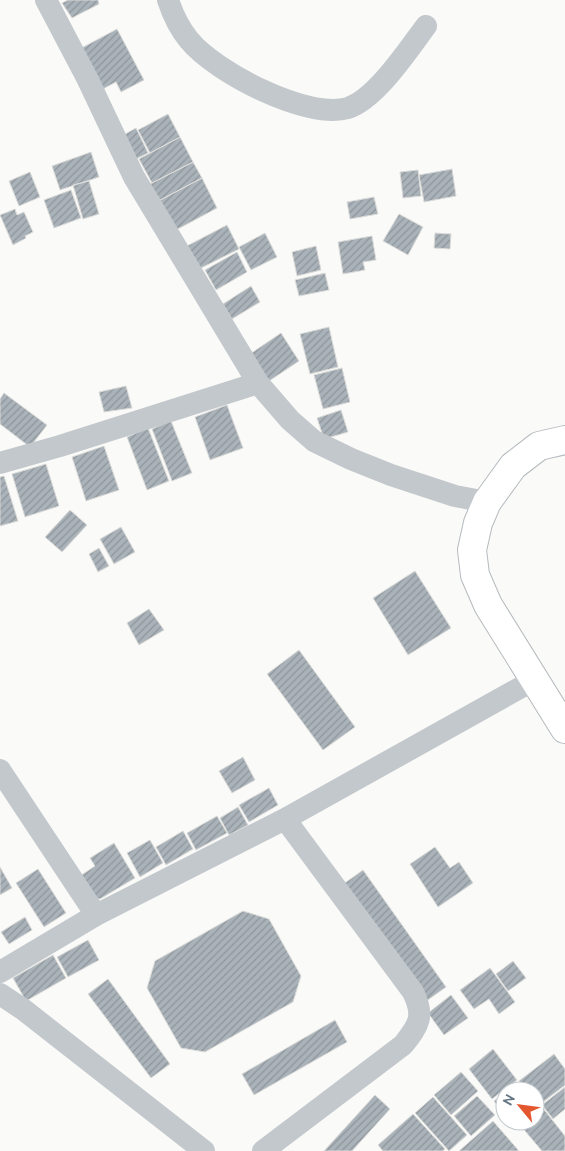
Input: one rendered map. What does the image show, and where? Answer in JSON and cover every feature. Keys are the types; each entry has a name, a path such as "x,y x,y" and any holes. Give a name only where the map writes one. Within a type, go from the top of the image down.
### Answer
{"main road":[{"path":"565,440 539,446 513,466 487,502 478,523 472,550 475,575 488,605 565,729"}],"street":[{"path":"46,0 88,80 134,177 258,383 290,420 314,441 351,459 391,475 455,496 487,502"},
{"path":"168,0 174,17 189,41 215,64 247,83 294,104 321,110 348,108 370,96 426,26"},
{"path":"0,463 60,446 258,383"},
{"path":"0,972 96,915 285,819 534,680"},
{"path":"0,770 96,915"},
{"path":"263,1151 403,1045 416,1029 420,1017 420,1005 414,992 285,819"},
{"path":"0,994 24,1010 204,1151"}],"building":[{"path":"68,0 98,0 99,4 72,18 62,3"},
{"path":"117,29 144,80 121,92 116,82 101,90 76,51"},
{"path":"168,114 180,137 150,153 138,130"},
{"path":"136,128 148,153 130,162 118,138"},
{"path":"180,137 193,162 152,183 139,159"},
{"path":"91,152 99,177 60,190 52,166"},
{"path":"193,162 202,178 153,204 144,187"},
{"path":"452,169 456,196 424,202 419,175"},
{"path":"418,170 421,196 403,198 400,172"},
{"path":"30,172 40,197 19,206 9,181"},
{"path":"202,178 217,208 176,230 160,200"},
{"path":"89,181 99,214 83,219 73,185"},
{"path":"71,190 81,218 54,228 44,200"},
{"path":"374,197 378,214 350,219 347,202"},
{"path":"15,209 17,215 24,212 33,232 13,245 0,215"},
{"path":"399,214 423,227 408,255 383,241"},
{"path":"227,225 239,249 197,270 185,247"},
{"path":"265,233 277,257 251,270 239,247"},
{"path":"435,233 451,234 450,249 434,248"},
{"path":"372,236 376,260 363,262 365,270 343,274 338,242"},
{"path":"316,246 321,270 297,276 292,252"},
{"path":"237,252 247,272 216,290 205,270"},
{"path":"325,273 329,290 299,296 295,280"},
{"path":"251,286 260,302 232,319 223,304"},
{"path":"329,327 338,367 310,374 300,334"},
{"path":"281,333 299,361 269,381 250,354"},
{"path":"342,368 350,402 323,409 314,375"},
{"path":"126,386 132,408 104,412 99,392"},
{"path":"4,393 47,425 30,447 0,424 0,399"},
{"path":"227,405 243,448 210,460 195,417"},
{"path":"341,410 348,432 324,439 317,418"},
{"path":"171,421 192,473 172,481 152,429"},
{"path":"148,428 169,481 147,490 127,437"},
{"path":"104,446 119,490 86,501 72,457"},
{"path":"46,464 59,506 25,517 12,474"},
{"path":"4,476 18,521 0,526 0,477"},
{"path":"70,510 87,525 62,552 45,537"},
{"path":"121,527 135,552 114,564 100,539"},
{"path":"99,548 109,566 98,572 89,554"},
{"path":"415,571 451,628 408,655 373,598"},
{"path":"149,609 164,630 139,645 127,623"},
{"path":"299,650 355,727 323,750 267,674"},
{"path":"243,757 255,780 232,793 219,771"},
{"path":"269,788 278,805 249,822 239,805"},
{"path":"238,807 248,825 229,835 220,818"},
{"path":"217,816 227,833 196,850 187,833"},
{"path":"183,831 193,849 166,865 156,847"},
{"path":"150,840 163,863 140,877 127,853"},
{"path":"114,843 135,878 100,899 93,898 77,878 95,866 90,858"},
{"path":"435,847 450,868 459,862 473,883 438,907 410,864"},
{"path":"0,867 12,888 0,895"},
{"path":"38,869 66,913 44,927 16,883"},
{"path":"363,870 446,987 425,1002 342,885"},
{"path":"243,911 269,919 301,976 293,1002 205,1052 181,1048 147,988 155,961"},
{"path":"25,917 32,930 9,944 1,932"},
{"path":"88,940 99,960 68,977 57,957"},
{"path":"53,955 66,978 26,1001 13,978"},
{"path":"513,961 526,978 508,991 496,974"},
{"path":"490,968 515,1002 499,1014 489,999 474,1009 460,990"},
{"path":"108,979 170,1064 151,1078 88,994"},
{"path":"451,995 468,1018 444,1035 428,1013"},
{"path":"335,1020 347,1042 254,1095 242,1074"},
{"path":"493,1049 517,1080 495,1081 495,1097 492,1099 469,1069"},
{"path":"554,1054 565,1069 565,1085 545,1101 545,1081 519,1081"},
{"path":"461,1072 478,1091 451,1115 434,1095"},
{"path":"565,1087 565,1109 553,1119 545,1109 545,1103"},
{"path":"375,1095 390,1109 352,1151 324,1151"},
{"path":"477,1096 495,1115 471,1136 454,1116"},
{"path":"433,1097 467,1135 449,1151 415,1113"},
{"path":"545,1111 565,1136 565,1151 542,1151 525,1131 545,1131"},
{"path":"413,1114 445,1149 443,1151 383,1151 378,1145"},
{"path":"493,1121 495,1123 495,1131 502,1131 519,1151 459,1151"}]}
